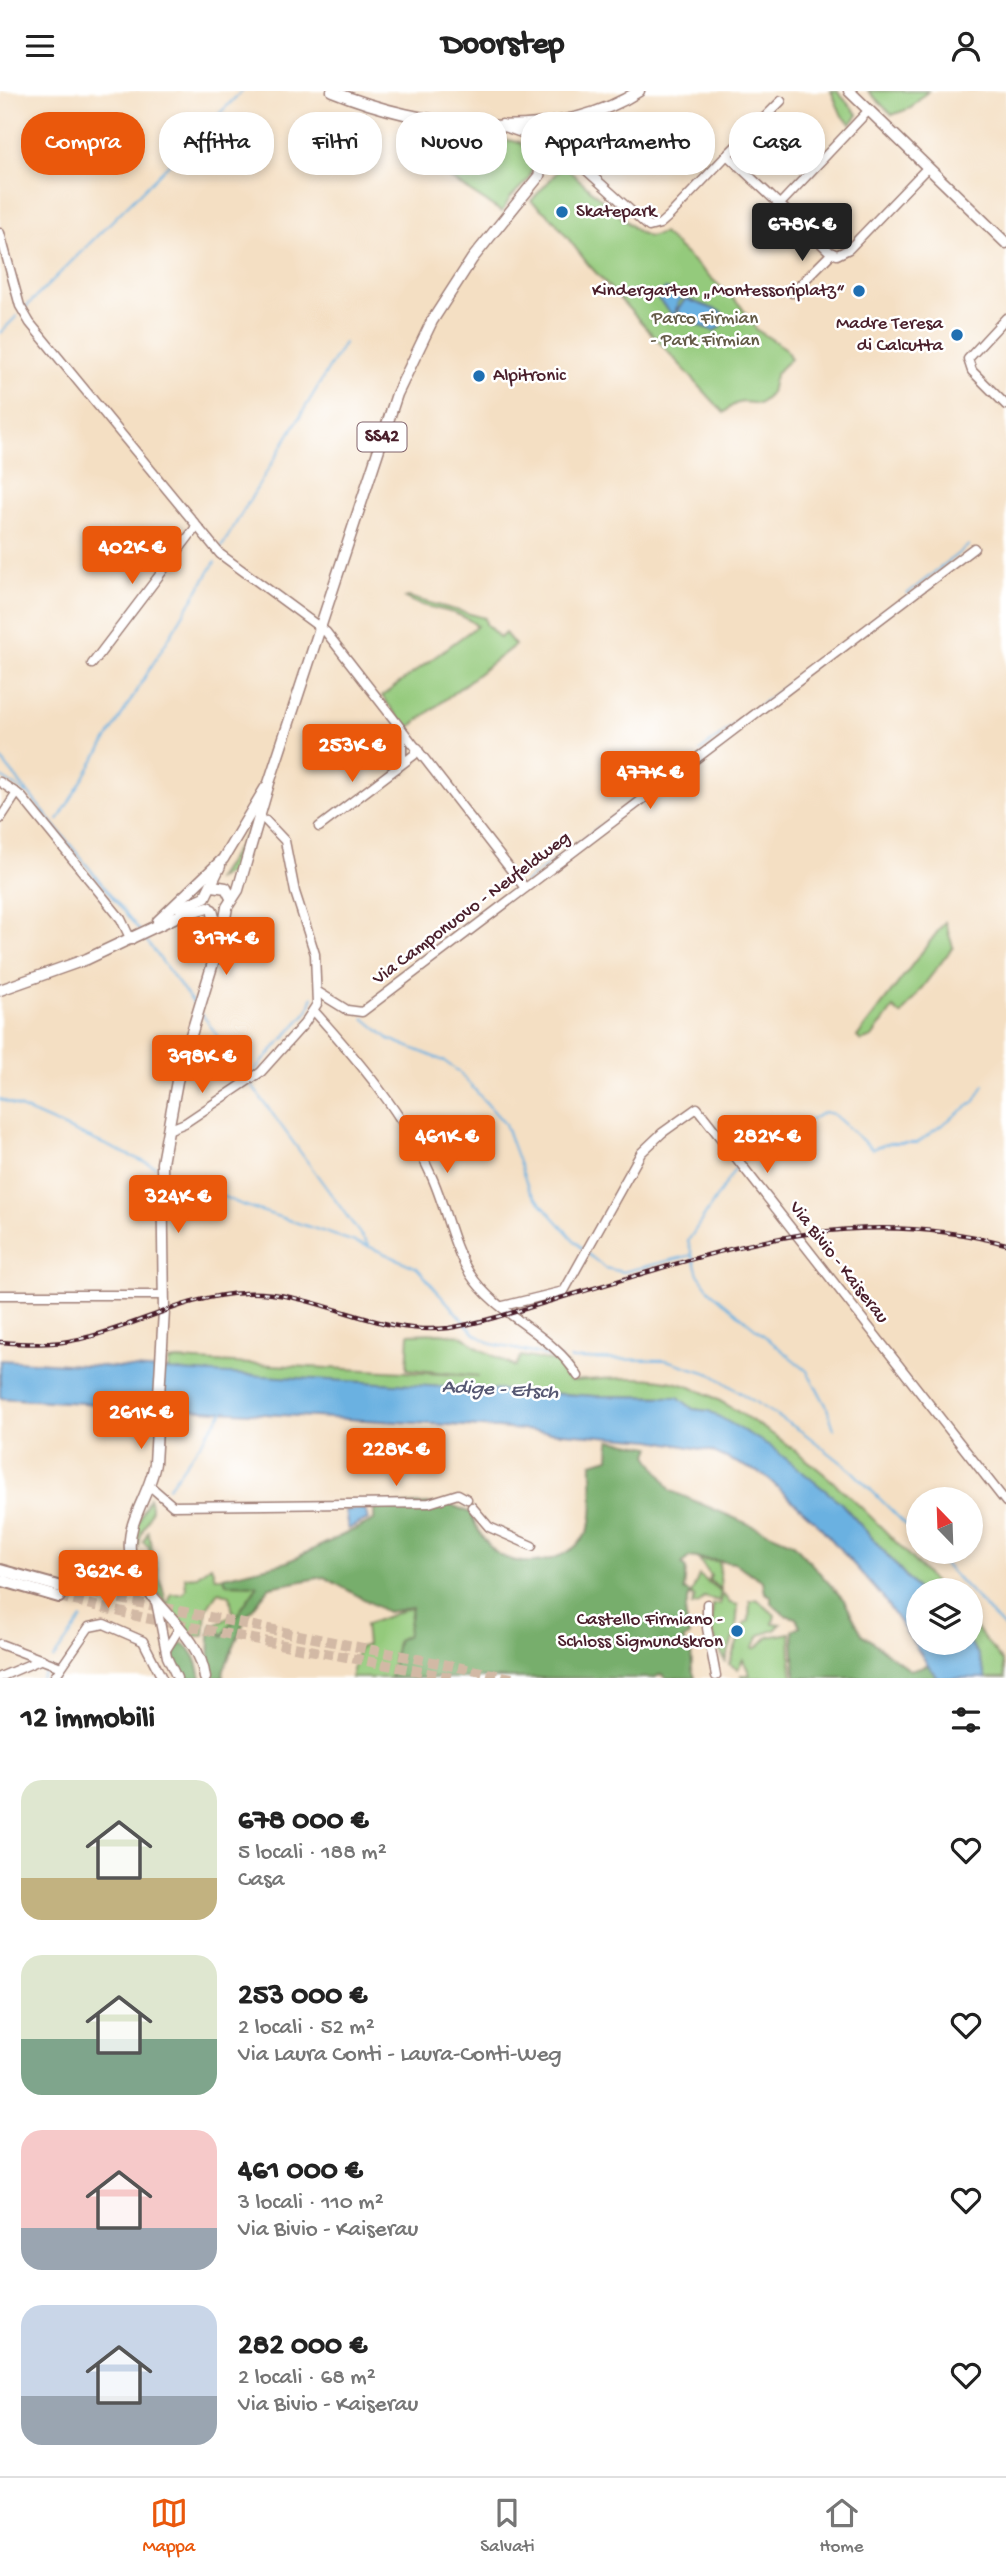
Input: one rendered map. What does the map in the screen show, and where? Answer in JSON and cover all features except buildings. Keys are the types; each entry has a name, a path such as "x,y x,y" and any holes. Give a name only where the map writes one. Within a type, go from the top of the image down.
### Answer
{"highway":[{"path":"0,1570 60,1592 0,1580"}],"main road":[{"path":"332,91 399,112"},
{"path":"597,112 639,91"},
{"path":"849,91 1006,243"},
{"name":"SS42","path":"144,931 229,903 238,890 262,816 269,783 361,494 397,394 418,346 472,259 537,175"},
{"name":"SS42","path":"530,187 543,175"},
{"name":"SS42","path":"0,990 87,959 205,897 213,886 223,859 269,783"},
{"name":"SS42","path":"144,931 223,859"},
{"path":"205,1678 201,1660 187,1636 139,1579 130,1549 134,1523 150,1486 155,1463 164,1295 162,1163 177,1081 229,903 226,888 213,886"},
{"path":"205,897 220,941"}],"street":[{"path":"715,168 781,101"},
{"path":"780,204 869,110"},
{"path":"727,155 837,255 849,249 927,168"},
{"path":"591,175 649,227 660,224 708,175"},
{"path":"0,233 20,306 30,323 220,554 320,627 418,748 523,886"},
{"path":"792,293 832,253"},
{"path":"1006,318 968,359 972,371 1006,405"},
{"path":"92,664 196,527"},
{"name":"Via Camponuovo - Neufeldweg","path":"318,992 347,1010 362,1012 523,886 974,548"},
{"path":"402,730 402,763"},
{"path":"319,827 418,748"},
{"path":"0,782 17,793 121,919 144,931"},
{"path":"0,819 17,793"},
{"path":"168,1130 185,1123 248,1082 314,1011 318,992 315,954 295,892 285,841 266,821"},
{"path":"314,1011 392,1107 431,1173 465,1265 472,1277 559,1353 578,1376"},
{"name":"Via Bivio - Kaiserau","path":"503,1306 564,1291 641,1153 662,1133 697,1108 1006,1502"},
{"path":"0,1295 164,1295"},
{"path":"150,1486 173,1506 429,1503 458,1495 469,1503 489,1527 532,1546"},
{"path":"155,1599 166,1650 177,1678"},
{"path":"707,1604 707,1627 716,1676"},
{"path":"0,1677 51,1663 89,1627 104,1624 144,1641 162,1678"},
{"path":"164,1631 177,1624"},
{"path":"166,1650 177,1624"},
{"path":"172,1638 187,1636"},
{"path":"0,1644 51,1663"},
{"path":"51,1663 54,1678"}],"green space":[{"path":"831,91 837,91 858,115 851,124 842,116"},
{"path":"868,91 928,91 911,108 892,115"},
{"path":"507,140 520,142 521,175 530,175 502,212 445,175 507,175"},
{"name":"Parco Firmian - Park Firmian","path":"554,175 574,175 638,232 649,237 663,233 740,305 757,330 785,348 791,359 776,374 770,394 759,404 736,404 724,413 588,264 553,219 531,201"},
{"path":"405,598 485,618 486,624 500,638 505,633 515,645 407,729 382,696 477,626 451,612 423,606"},
{"path":"250,828 252,829 238,874 227,874 217,879"},
{"path":"945,922 953,947 901,1015 893,1008 872,1037 861,1041 857,1037"},
{"path":"440,1333 463,1336 478,1348 515,1367 521,1356 567,1364 569,1371 561,1373 570,1381 654,1379 681,1384 713,1397 771,1433 824,1474 906,1553 906,1565 918,1565 930,1578 907,1578 841,1503 709,1411 693,1409 678,1397 595,1396 168,1371 169,1361 178,1360 479,1376 407,1369 409,1334"},
{"path":"610,1440 651,1447 648,1455 671,1491 793,1543 844,1600 862,1634 910,1670 928,1665 937,1678 795,1678 793,1630 800,1626 796,1618 785,1615 771,1603 771,1596 765,1593 763,1581 734,1563 689,1557 682,1564 686,1569 684,1590 690,1593 685,1612 689,1635 683,1640 686,1646 691,1647 695,1678 667,1678 661,1674 654,1678 391,1678 397,1640 407,1635 412,1608 387,1612 324,1577 270,1587 246,1617 224,1669 223,1678 210,1678 209,1644 212,1624 223,1636 258,1585 227,1584 223,1577 287,1562 374,1520 374,1505 449,1504 471,1513 484,1539 494,1551 506,1558 530,1562 556,1557 578,1544 586,1534 592,1515 592,1463 609,1458"},
{"path":"149,1498 151,1511 139,1546 135,1546 136,1527"},
{"path":"148,1532 167,1606 140,1568 149,1566 149,1547 143,1542"},
{"path":"699,1560 719,1561 721,1590 709,1580 711,1576"},
{"path":"211,1565 215,1577 223,1577 227,1584 259,1584 222,1636 216,1625 233,1614 230,1595 218,1592 206,1609 204,1636 194,1636 168,1605 171,1594 182,1594 186,1590 185,1577 197,1576"},
{"path":"699,1575 721,1592 719,1601 704,1597 699,1604 692,1606 695,1597 691,1595"},
{"path":"723,1594 730,1603 738,1605 736,1630 725,1661 711,1631 713,1604 720,1604"},
{"path":"757,1599 775,1615 773,1623 781,1624 775,1630 760,1635 753,1648 757,1648 768,1637 790,1633 792,1678 742,1678 741,1675 750,1675 743,1659 738,1669 729,1664 745,1623 749,1621 750,1601"},
{"path":"412,1607 406,1658 397,1678 351,1678 358,1648 367,1645 365,1625"},
{"path":"983,1637 1003,1662 1006,1678 986,1678 978,1655 983,1655"},
{"path":"183,1643 195,1658 201,1678 182,1678 172,1652"}],"water":[{"path":"666,289 684,296 678,302 674,317 658,299 658,293"},
{"path":"686,299 722,312 724,317 721,327 714,331 679,318 678,308"},
{"name":"Adige - Etsch","path":"0,1360 595,1396 678,1397 693,1409 709,1411 770,1446 841,1503 907,1578 906,1632 881,1595 816,1522 764,1475 711,1451 652,1440 498,1428 0,1398"},
{"path":"365,1509 368,1519 348,1529 345,1510"},
{"path":"921,1655 978,1655 986,1678 937,1678"}],"waterway":[{"path":"26,307 242,91"},
{"path":"0,333 17,316"},
{"path":"221,548 344,343"},
{"path":"907,594 969,545"},
{"path":"58,820 215,562"},
{"path":"809,668 816,663"},
{"path":"700,751 802,673"},
{"path":"0,758 140,931"},
{"path":"0,776 26,793"},
{"path":"524,883 657,784"},
{"path":"471,924 519,887"},
{"path":"143,936 196,1007"},
{"path":"385,990 436,951"},
{"path":"254,1071 308,1011 313,996"},
{"path":"202,1014 247,1078"},
{"path":"364,1018 389,1039 444,1061 459,1072 505,1124 529,1190 583,1250"},
{"path":"250,1083 368,1245"},
{"path":"742,1162 824,1112 833,1114 872,1149 890,1143 917,1143 975,1101 984,1085"},
{"path":"0,1099 156,1167"},
{"path":"737,1166 688,1241 698,1274 710,1291 807,1371 826,1405 834,1429"},
{"path":"165,1171 240,1204 370,1247 417,1268 475,1334 492,1344 561,1359"},
{"path":"588,1254 605,1268 623,1272 692,1255"},
{"path":"570,1359 666,1360 711,1374 804,1433 852,1471 906,1525"},
{"path":"168,1488 225,1409"},
{"path":"945,1565 957,1578"},
{"path":"983,1605 1006,1630"},
{"path":"53,1659 82,1619"},
{"path":"41,1678 48,1667"}],"tunnel":[{"path":"61,1587 512,1678"},
{"path":"59,1597 145,1618 454,1678"}],"railway":[{"path":"0,1342 40,1343 80,1339 202,1299 245,1293 297,1298 397,1326 449,1328 503,1315 724,1250 832,1231 888,1228 945,1232 1006,1244"}],"place":[{"name":"Skatepark","path":"562,212"},
{"name":"Kindergarten „Montessoriplatz“","path":"859,291"},
{"name":"Madre Teresa di Calcutta","path":"957,335"},
{"name":"Alpitronic","path":"479,376"},
{"name":"Castello Firmiano - Schloss Sigmundskron","path":"737,1631"}]}
